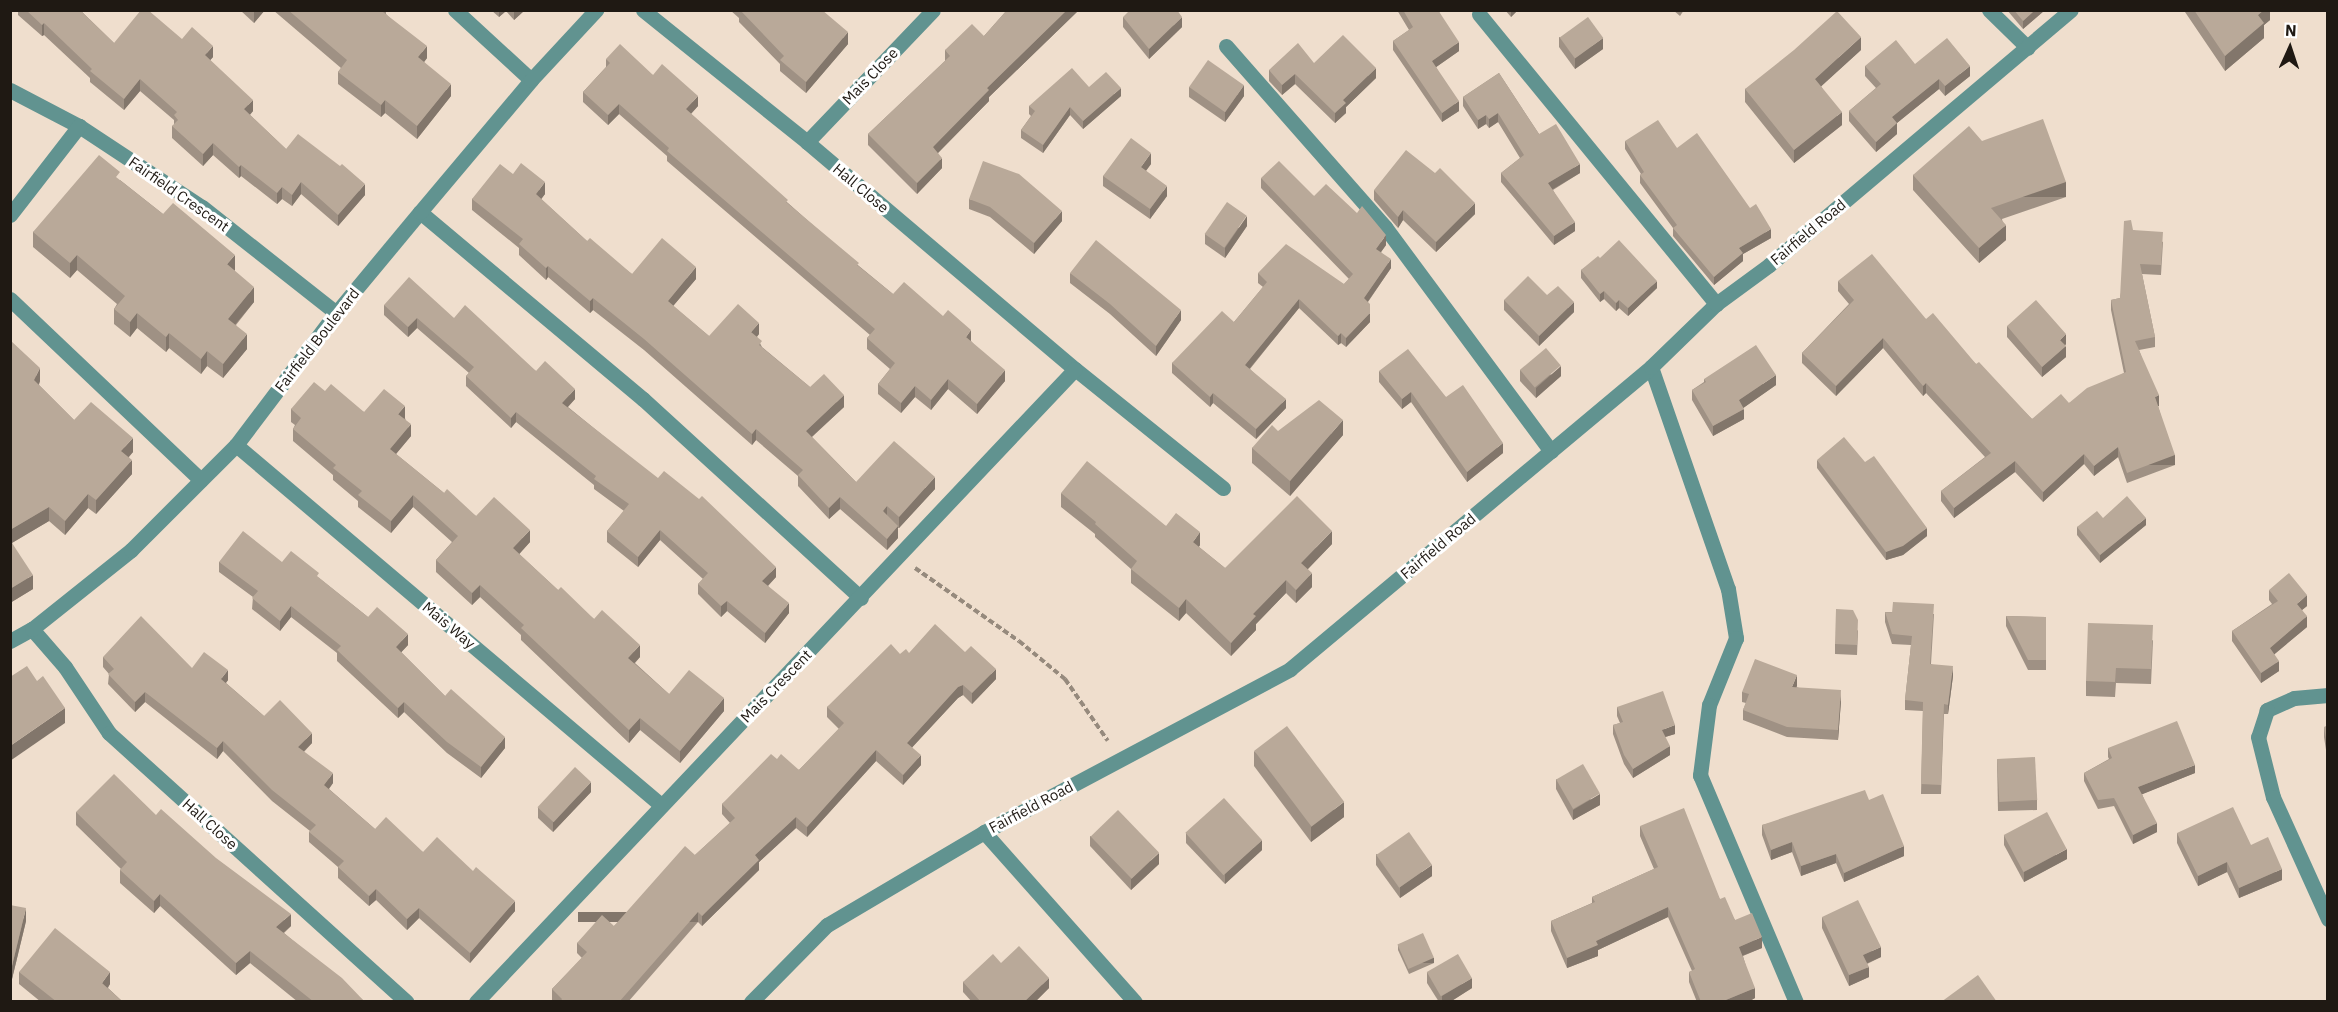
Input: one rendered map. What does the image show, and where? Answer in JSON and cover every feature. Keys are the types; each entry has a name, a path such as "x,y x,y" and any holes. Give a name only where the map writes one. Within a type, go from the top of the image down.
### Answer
{"street":[{"path":"455,10 531,80"},
{"name":"Fairfield Boulevard","path":"10,641 32,629 131,550 236,445 336,314 420,212 531,80 596,10"},
{"name":"Hall Close","path":"643,10 807,142 1075,369 1223,488"},
{"name":"Mais Close","path":"807,142 933,10"},
{"path":"1989,10 2028,48"},
{"name":"Fairfield Road","path":"751,1002 827,925 984,832 1290,669 1651,367 1716,304 1778,258 2072,10"},
{"path":"1479,14 1716,304"},
{"path":"1226,46 1385,227 1551,451"},
{"name":"Fairfield Crescent","path":"10,90 79,126 202,207 336,314"},
{"path":"10,215 79,126"},
{"path":"420,212 643,399 861,598"},
{"path":"10,298 201,480"},
{"path":"1651,367 1728,589 1736,638 1709,705 1700,775 1796,1002"},
{"name":"Mais Crescent","path":"476,1002 861,598 1075,369"},
{"name":"Mais Way","path":"236,445 662,805"},
{"name":"Hall Close","path":"32,629 65,667 109,733 407,1002"},
{"path":"2328,695 2294,698 2267,710 2258,737 2273,797 2328,919"},
{"path":"984,832 1135,1002"}],"path":[{"path":"899,557 1020,641 1065,679 1120,759"}],"building":[{"path":"26,10 80,10 114,43 141,10 148,10 182,39 192,27 213,46 205,55 253,100 244,109 286,149 298,134 340,166 342,164 365,184 338,215 301,182 292,195 282,187 277,193 241,165 239,167 213,143 203,154 172,126 178,120 174,115 177,112 140,79 124,99 90,71 92,69 44,23 42,25"},
{"path":"288,10 384,10 383,12 427,46 418,57 451,84 417,126 385,100 381,105 338,72 347,60"},
{"path":"740,10 822,10 848,32 806,82 780,60 784,56"},
{"path":"1007,10 1067,10 987,88 989,90 933,147 942,158 917,183 868,134 950,56 945,50 972,24 984,36"},
{"path":"1130,10 1177,10 1182,17 1149,49 1123,17"},
{"path":"1403,10 1438,10 1459,42 1432,61 1459,101 1442,113 1393,41 1413,27"},
{"path":"2014,10 2035,10 2023,21"},
{"path":"2194,10 2264,10 2258,15 2264,23 2225,56"},
{"path":"1837,11 1861,37 1815,79 1842,112 1794,150 1745,89 1794,50"},
{"path":"1588,17 1603,38 1575,59 1560,38"},
{"path":"1343,35 1376,68 1343,100 1346,103 1335,113 1295,74 1282,85 1269,70 1298,43 1314,63"},
{"path":"1947,38 1970,66 1945,86 1939,79 1892,117 1897,123 1876,142 1849,111 1881,84 1865,66 1896,40 1915,64"},
{"path":"620,44 653,75 662,64 698,96 686,109 788,200 786,202 859,263 857,265 893,294 904,282 943,316 948,310 971,330 966,337 1005,370 977,404 948,379 931,400 915,386 901,403 878,384 895,363 867,338 875,329 667,151 669,148 619,104 608,115 583,92 610,63 606,59"},
{"path":"1208,60 1244,85 1225,112 1189,87"},
{"path":"1072,68 1089,87 1106,72 1121,88 1083,121 1070,107 1043,145 1021,130 1035,111 1029,106"},
{"path":"1499,73 1539,134 1556,124 1580,164 1548,183 1575,222 1554,236 1501,173 1524,155 1498,113 1489,119 1486,115 1478,120 1463,97"},
{"path":"2043,119 2066,182 1991,208 2006,225 1979,248 1913,175 1969,126 1982,141"},
{"path":"1658,120 1677,148 1697,133 1750,208 1756,204 1771,229 1739,248 1743,253 1714,277 1673,228 1677,225 1640,175 1644,172 1625,141"},
{"path":"1131,138 1151,153 1141,167 1167,186 1150,209 1103,176"},
{"path":"1406,150 1435,173 1440,168 1475,203 1436,242 1403,210 1398,217 1374,190"},
{"path":"99,155 120,172 116,177 163,214 173,203 235,255 227,264 254,287 228,319 247,334 223,364 207,351 201,359 169,333 166,337 137,313 130,322 114,309 125,296 77,255 70,263 33,232"},
{"path":"983,161 1019,174 1062,211 1034,243 990,207 969,199"},
{"path":"1279,161 1314,196 1326,184 1357,213 1362,206 1386,235 1376,249 1391,259 1364,298 1370,304 1370,313 1346,338 1341,333 1338,336 1299,299 1245,365 1286,399 1256,429 1213,393 1210,397 1172,363 1222,311 1234,322 1267,282 1258,273 1286,244 1344,284 1353,274 1261,178"},
{"path":"521,163 545,182 536,194 587,241 590,238 632,274 662,238 696,267 668,301 709,336 738,304 759,323 751,332 762,341 759,345 810,387 824,374 844,395 806,431 856,482 894,441 935,477 899,517 887,506 883,511 898,526 887,539 840,497 829,508 798,475 803,470 756,429 752,434 644,339 593,298 590,301 548,266 546,268 519,244 523,239 472,199 500,164 513,174"},
{"path":"1227,202 1247,216 1224,248 1205,234"},
{"path":"2131,220 2133,230 2163,232 2161,265 2140,264 2155,337 2135,341 2159,395 2155,397 2175,455 2127,473 2118,447 2094,466 2084,454 2043,492 2015,461 1954,508 1941,491 1991,453 1926,383 1923,386 1883,338 1836,386 1802,353 1854,300 1838,281 1872,254 1926,319 1933,313 1976,364 1979,362 2032,419 2061,394 2069,403 2087,388 2126,372 2111,300 2120,298 2124,221"},
{"path":"1096,240 1181,310 1156,346 1110,304 1070,273"},
{"path":"1619,240 1657,281 1628,308 1619,300 1616,303 1604,291 1600,294 1581,270 1598,256 1600,258"},
{"path":"1528,276 1547,295 1558,286 1574,302 1539,336 1504,300"},
{"path":"409,277 454,318 465,305 536,371 545,361 575,389 562,403 658,478 664,471 699,499 702,496 776,567 762,581 789,603 765,633 727,601 721,606 698,584 708,573 660,530 638,557 607,531 629,504 594,479 596,476 516,412 511,418 466,376 474,367 417,318 408,327 384,305"},
{"path":"2036,300 2066,334 2060,340 2066,346 2042,367 2007,326"},
{"path":"10,340 40,368 34,380 74,420 91,402 133,438 121,451 132,460 96,500 88,494 65,521 49,507 10,530"},
{"path":"1756,345 1776,375 1739,400 1744,409 1713,426 1692,390 1706,382 1704,379"},
{"path":"1546,348 1561,366 1535,387 1520,370"},
{"path":"1408,349 1446,397 1463,385 1503,443 1467,472 1411,392 1402,399 1379,371"},
{"path":"314,382 325,391 331,384 364,412 384,389 405,406 398,414 411,424 390,449 444,493 447,489 476,516 494,497 530,530 513,548 558,590 561,587 594,619 602,610 640,645 628,658 669,694 689,670 724,698 680,751 640,718 629,730 521,628 524,625 480,585 472,593 436,560 458,536 413,495 391,521 358,495 362,491 333,468 336,465 293,429 301,418 291,409"},
{"path":"1319,400 1343,420 1290,481 1252,448 1272,425 1278,431"},
{"path":"1844,437 1865,462 1874,456 1927,528 1903,546 1886,552 1817,460"},
{"path":"1087,461 1166,526 1176,513 1200,532 1193,542 1225,568 1297,496 1332,531 1301,563 1312,573 1296,590 1286,580 1253,614 1256,616 1231,643 1186,599 1179,608 1131,569 1137,561 1061,493"},
{"path":"2127,496 2146,518 2100,555 2077,527 2097,511 2103,518"},
{"path":"243,531 282,562 291,551 319,573 317,576 368,617 377,607 408,634 396,647 445,696 451,689 505,737 481,767 447,742 404,702 398,708 337,650 341,646 291,606 280,621 252,598 258,591 219,562"},
{"path":"10,540 33,575 10,589"},
{"path":"2289,573 2307,595 2297,604 2307,616 2270,648 2279,661 2261,673 2232,631 2278,601 2269,590"},
{"path":"1893,602 1934,604 1930,664 1953,666 1948,705 1944,704 1941,785 1921,784 1923,702 1905,700 1912,636 1892,634 1885,612 1892,613"},
{"path":"1836,609 1853,610 1858,620 1857,645 1835,644"},
{"path":"141,616 192,668 204,652 228,670 221,679 264,716 280,700 312,733 298,747 333,773 324,785 375,829 386,817 423,852 437,837 473,871 476,867 515,901 470,953 419,908 407,919 376,889 369,896 338,867 344,861 309,832 316,825 272,790 223,741 217,748 145,692 135,702 108,674 114,669 103,657"},
{"path":"2006,616 2046,617 2046,660 2028,660"},
{"path":"2088,623 2153,625 2151,669 2116,668 2115,682 2086,681"},
{"path":"935,624 965,652 971,646 996,669 972,693 963,685 958,687 907,743 921,755 903,775 876,750 807,827 796,817 755,855 759,860 702,916 698,912 619,1002 560,1002 562,999 552,989 587,952 577,943 602,915 614,926 685,846 695,855 735,818 722,804 771,754 777,759 781,754 799,770 844,723 827,707 891,644 900,654 906,649 909,653"},
{"path":"1755,659 1797,675 1792,687 1841,690 1838,730 1787,727 1743,710 1749,694 1742,692"},
{"path":"27,666 37,681 43,676 65,708 10,746 10,677"},
{"path":"1663,691 1675,725 1662,730 1670,746 1633,769 1624,755 1613,725 1623,722 1617,707"},
{"path":"2177,721 2195,765 2138,787 2157,823 2133,835 2114,798 2098,800 2084,773 2112,758 2108,748"},
{"path":"1287,726 1344,802 1311,827 1254,751"},
{"path":"2328,726 2328,752 2324,727"},
{"path":"2035,757 2037,800 1999,802 1997,759"},
{"path":"1583,764 1600,793 1573,809 1556,780"},
{"path":"575,767 591,782 554,822 537,807"},
{"path":"114,774 156,815 161,809 216,858 291,914 276,927 342,978 365,1002 314,1002 250,951 236,963 160,894 154,901 120,870 127,862 76,812"},
{"path":"1865,790 1869,800 1883,794 1904,846 1844,873 1836,854 1801,866 1792,842 1771,850 1762,825"},
{"path":"1224,798 1262,840 1223,875 1185,833"},
{"path":"2233,807 2251,845 2268,837 2282,869 2239,888 2227,862 2198,876 2177,833"},
{"path":"1684,808 1720,899 1725,897 1735,920 1752,913 1762,937 1739,947 1755,988 1721,1002 1701,1002 1689,972 1695,969 1668,907 1596,941 1598,945 1567,958 1551,921 1595,902 1592,897 1658,867 1640,826"},
{"path":"1118,810 1159,852 1132,879 1091,836"},
{"path":"2047,812 2067,849 2023,872 2004,835"},
{"path":"1409,832 1432,865 1399,888 1376,855"},
{"path":"1858,900 1881,947 1863,955 1869,967 1849,975 1822,917"},
{"path":"10,905 26,908 12,966 10,965"},
{"path":"55,928 110,972 102,983 123,1002 57,1002 19,972"},
{"path":"1423,933 1434,958 1408,969 1397,944"},
{"path":"1019,946 1049,978 1024,1002 981,1002 963,982 993,954 1001,963"},
{"path":"1458,954 1472,978 1441,996 1427,972"},
{"path":"1978,975 1997,1002 1941,1002"}]}
